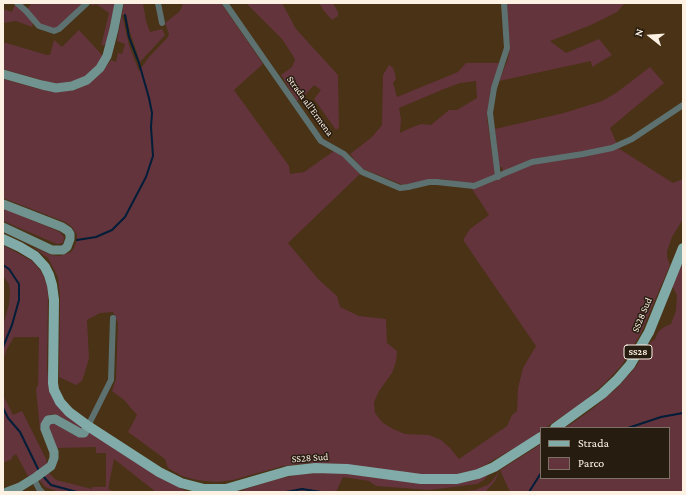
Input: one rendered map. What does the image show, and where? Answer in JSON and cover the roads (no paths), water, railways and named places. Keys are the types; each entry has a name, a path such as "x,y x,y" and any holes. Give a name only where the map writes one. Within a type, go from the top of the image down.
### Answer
{"main road":[{"path":"3,74 42,86 56,88 74,86 87,80 100,68 107,56 119,3"},
{"path":"3,204 62,227 70,234 70,239 67,247 58,251 52,250 3,227"},
{"name":"SS28 Sud","path":"3,239 29,252 40,261 51,280 54,294 54,390 60,402 88,426 170,478 188,486 212,490 232,487 306,468 338,469 431,480 465,478 494,467 540,438"},
{"name":"SS28 Sud","path":"556,427 602,394 630,365 651,328 683,248"},
{"path":"7,492 35,478 47,470 53,463 54,452 45,429 45,425 48,420 55,419 80,433 84,433 88,426"}],"street":[{"path":"17,3 39,26 52,31 59,29 87,3"},
{"path":"158,3 162,23"},
{"name":"Strada all'Ermena","path":"225,3 322,141 344,154 362,172 403,188 433,182 447,182 474,186 532,162 593,153 618,146 632,139 683,105"},
{"path":"498,177 490,113 494,88 507,48 504,3"},
{"path":"88,426 110,380 113,318"},
{"path":"35,478 41,491"}],"waterway":[{"path":"77,240 96,237 112,230 125,217 146,177 153,156 151,127 152,113 139,63 129,37 125,15"},
{"path":"3,265 9,269 19,284 19,300 12,325 3,347"},
{"path":"3,408 8,418 20,432 39,471"},
{"path":"631,427 661,417 683,413"},
{"path":"42,475 51,485 77,492"},
{"path":"529,492 540,475"},
{"path":"286,492 302,489 321,492"}]}
